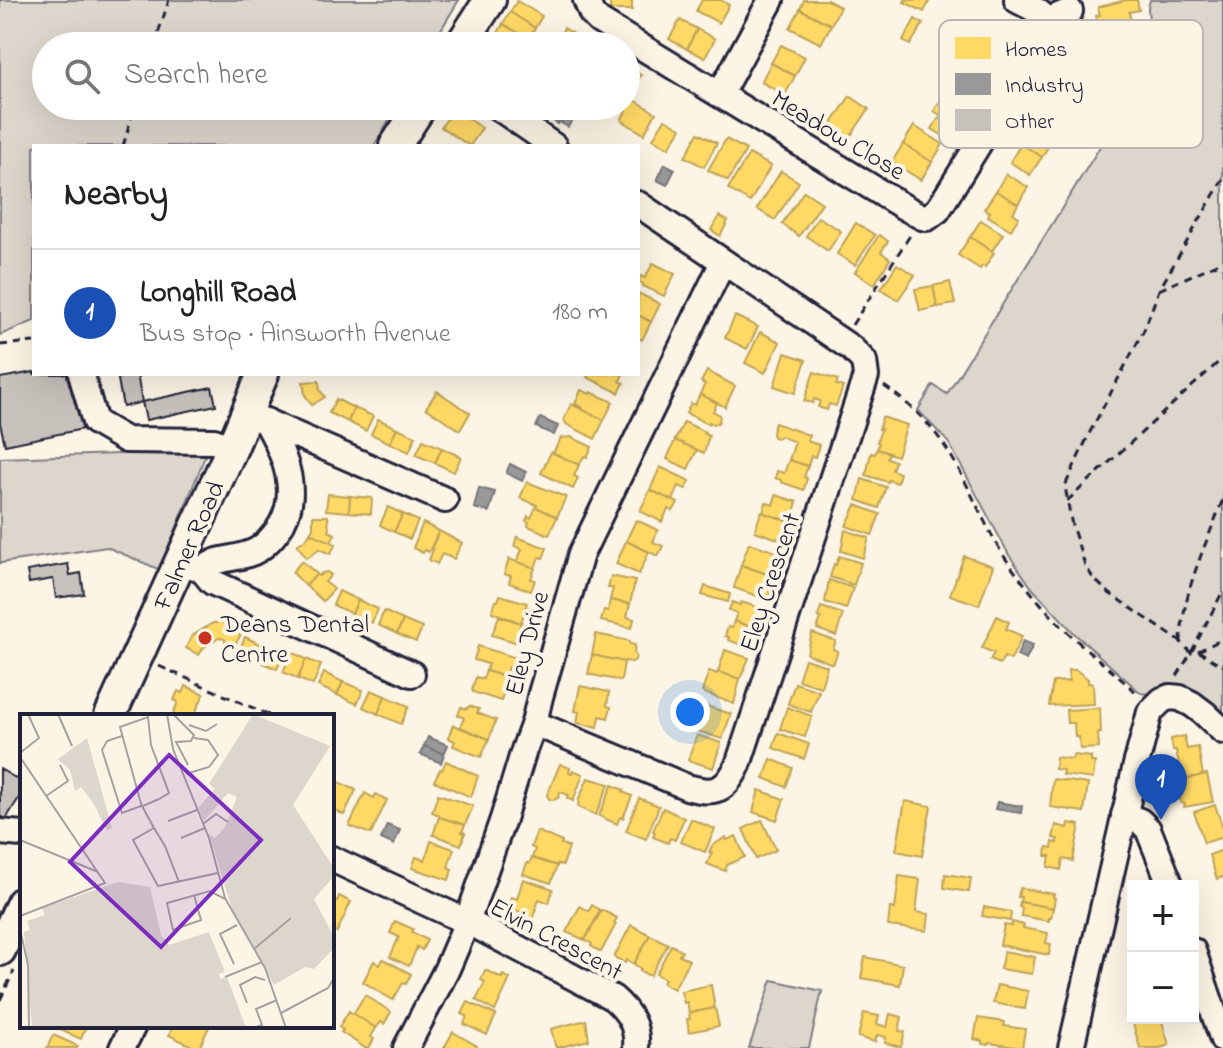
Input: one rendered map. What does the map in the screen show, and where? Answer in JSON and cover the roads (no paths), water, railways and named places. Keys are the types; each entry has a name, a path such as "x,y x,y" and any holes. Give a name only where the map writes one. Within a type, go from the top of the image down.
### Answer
{"main road":[{"path":"469,32 490,0"},
{"path":"396,144 412,120"},
{"name":"Falmer Road","path":"111,714 137,656 191,565 232,448 256,417 263,376"},
{"path":"8,957 20,911"}],"street":[{"path":"720,94 771,0"},
{"path":"1017,0 1041,13 1046,20"},
{"name":"Meadow Close","path":"587,3 599,21 617,32"},
{"path":"1049,20 1070,11"},
{"name":"Meadow Close","path":"640,46 929,224 977,148"},
{"path":"516,120 551,144"},
{"path":"640,205 723,262"},
{"name":"Eley Crescent","path":"534,723 687,787 707,792 725,785 738,765 866,371 864,361 856,352 723,262"},
{"name":"Eley Drive","path":"406,1048 446,971 467,922 534,723 581,554 723,262"},
{"path":"82,376 95,422 126,440 214,441 232,448"},
{"path":"256,417 445,500"},
{"path":"191,565 237,558 258,550 274,535 285,517 290,495 284,457 256,417"},
{"path":"191,565 212,582 412,674"},
{"path":"1071,1048 1148,715 1159,704 1180,698 1192,704 1223,731"},
{"path":"1124,815 1140,821 1148,829 1169,880"},
{"path":"0,832 20,834"},
{"path":"1116,853 1145,857 1159,866 1169,880"},
{"name":"Elvin Crescent","path":"334,860 467,922 613,998 634,1024 636,1048"},
{"path":"1193,952 1223,1040"},
{"path":"122,1048 132,1028"}],"place":[{"name":"Deans Dental Centre","path":"205,638"},
{"name":"Longhill Road","path":"1161,820"}]}
